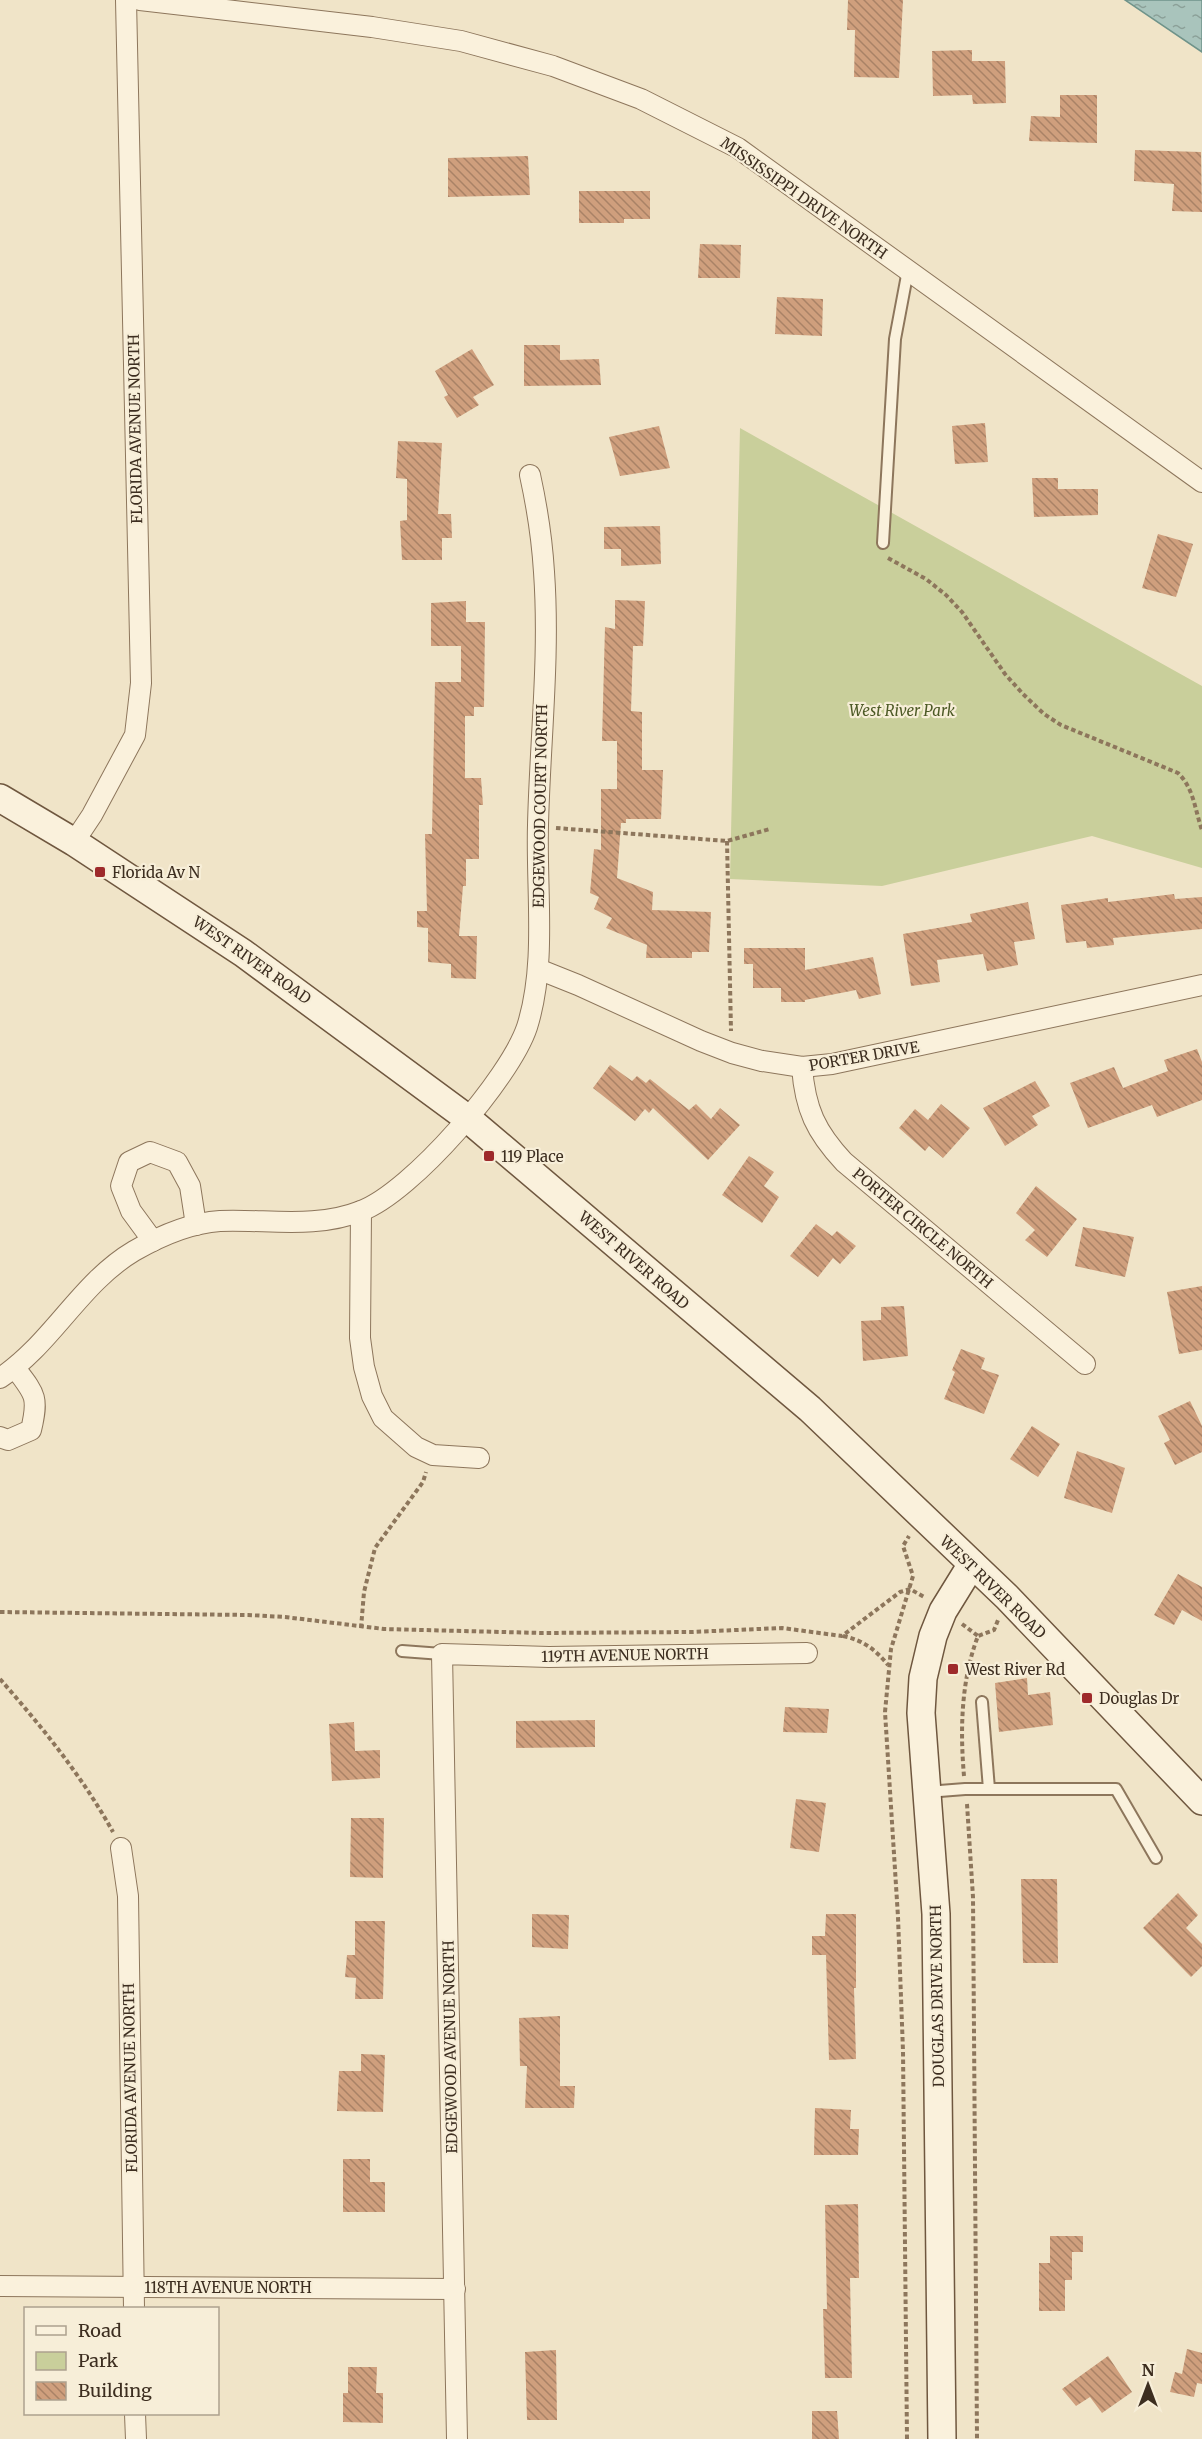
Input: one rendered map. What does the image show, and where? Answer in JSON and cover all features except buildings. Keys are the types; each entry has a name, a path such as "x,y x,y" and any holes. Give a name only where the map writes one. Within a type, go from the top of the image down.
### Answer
{"main road":[{"name":"WEST RIVER ROAD","path":"0,798 74,842 243,953 467,1118 679,1300 777,1379 1007,1597 1202,1801"},
{"name":"DOUGLAS DRIVE NORTH","path":"942,2439 936,1914 921,1713 924,1678 933,1636 944,1611 972,1564"}],"street":[{"name":"FLORIDA AVENUE NORTH","path":"74,842 92,816 135,735 141,683 126,0"},
{"name":"MISSISSIPPI DRIVE NORTH","path":"140,0 372,27 461,41 553,66 641,99 725,141 1202,482"},
{"name":"EDGEWOOD COURT NORTH","path":"361,1211 408,1181 433,1157 501,1077 519,1048 535,995 538,969 538,826 545,574 540,525 530,475"},
{"name":"PORTER DRIVE","path":"538,969 732,1053 762,1061 802,1067 832,1064 1202,985"},
{"name":"PORTER CIRCLE NORTH","path":"802,1067 803,1088 811,1115 825,1142 1084,1364"},
{"path":"153,1241 131,1211 121,1186 129,1162 150,1152 177,1162 190,1186 196,1225"},
{"path":"0,1437 8,1440 31,1430 36,1408 33,1391 8,1373 35,1348 88,1288 131,1253 174,1231 196,1225 219,1221 302,1222 361,1211 358,1308 364,1367 372,1396 383,1418 416,1447 433,1455 479,1458"},
{"name":"119TH AVENUE NORTH","path":"442,1654 549,1657 807,1653"},
{"name":"EDGEWOOD AVENUE NORTH","path":"442,1654 458,2439"},
{"name":"FLORIDA AVENUE NORTH","path":"122,1848 128,1896 134,2307"},
{"name":"118TH AVENUE NORTH","path":"0,2286 455,2289"},
{"path":"135,2415 136,2439"}],"lane":[{"path":"883,543 895,339 908,270"},
{"path":"402,1651 442,1654"},
{"path":"982,1702 989,1789"},
{"path":"927,1792 965,1789 1116,1789 1156,1858"}],"path":[{"path":"883,543 883,556 926,579 962,612 1005,674 1044,714 1061,725 1178,773 1186,781 1191,792 1202,830"},
{"path":"538,826 727,841 770,828"},
{"path":"727,841 732,1053"},
{"path":"361,1628 364,1592 375,1548 423,1482 433,1455"},
{"path":"905,1540 903,1546 913,1576 888,1665 885,1712 898,1917 903,2051 907,2439"},
{"path":"842,1636 890,1599 910,1589"},
{"path":"0,1612 248,1615 285,1617 361,1628 542,1633 691,1632 782,1628 855,1638 872,1648 888,1665"},
{"path":"976,2439 973,1897 962,1753 963,1709 969,1664 978,1636 994,1630"},
{"path":"0,1679 32,1716 94,1798 122,1848"}],"green space":[{"name":"West River Park","path":"740,428 1202,686 1202,868 1092,836 882,886 730,879"}],"water":[{"path":"1125,0 1202,0 1202,52"}],"place":[{"name":"Florida Av N","path":"100,872"},
{"name":"119 Place","path":"489,1156"},
{"name":"West River Rd","path":"953,1669"},
{"name":"Douglas Dr","path":"1087,1698"}]}
